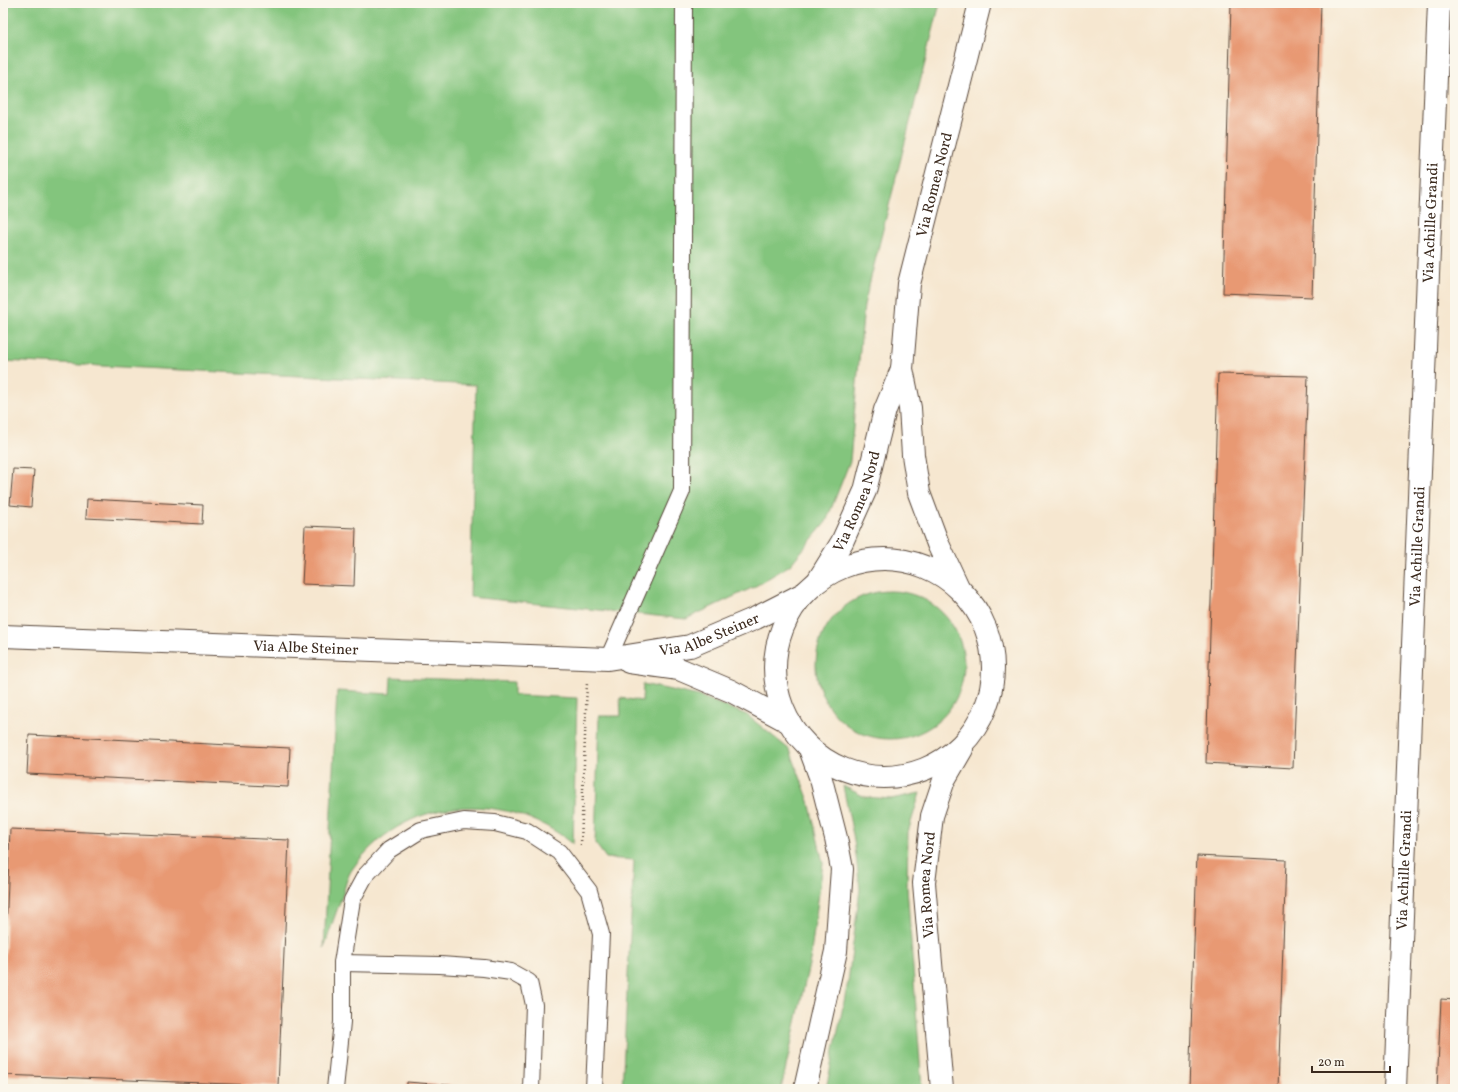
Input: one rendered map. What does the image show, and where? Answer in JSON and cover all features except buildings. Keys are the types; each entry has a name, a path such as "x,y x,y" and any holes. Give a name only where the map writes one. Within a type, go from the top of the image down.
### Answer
{"main road":[{"name":"Via Romea Nord","path":"942,1085 924,883 932,816 944,780 986,710 993,678 991,645 979,614 959,589 934,533 919,494 913,455 910,408 902,369 909,284 980,3"},
{"name":"Via Achille Grandi","path":"1395,1089 1439,3"},
{"name":"Via Romea Nord","path":"810,749 798,737 789,722 778,696 774,669 778,641 788,615 811,588 842,542 865,491 885,410 902,369"},
{"name":"Via Albe Steiner","path":"598,659 690,646 756,618 811,588 843,567 873,560 904,561 933,571 959,589"},
{"name":"Via Albe Steiner","path":"3,636 598,659 679,670 731,691 789,722"},
{"path":"810,749 840,768 874,778 909,775 942,761 969,738"},
{"path":"805,1089 836,951 842,869 836,838 821,779 810,749"}],"lane":[{"path":"598,659 682,491 684,3"},
{"path":"335,1089 342,1022 342,963 352,900 365,876 389,850 421,830 464,821 495,823 527,831 559,852 589,891 601,934 594,1089"},
{"path":"342,963 440,965 484,968 511,972 529,982 534,1005 531,1089"}],"path":[{"path":"571,868 581,856 598,659"}],"green space":[{"path":"3,3 940,3 864,305 850,461 826,522 790,565 754,587 686,619 470,597 476,385 3,361"},
{"path":"890,591 911,594 925,600 937,608 947,618 955,630 961,644 964,665 961,686 955,700 947,712 937,722 925,730 911,736 890,739 869,736 855,730 843,722 833,712 825,700 819,686 816,665 819,644 825,630 833,618 843,608 855,600 869,594"},
{"path":"391,677 514,682 514,695 577,698 573,844 546,826 517,814 486,808 456,808 426,814 398,827 373,846 351,871 324,948 337,691 390,694"},
{"path":"643,684 699,696 747,715 790,750 809,801 823,863 810,960 781,1089 622,1089 634,860 606,858 595,843 599,716 621,716 620,698 642,701"},
{"path":"843,786 865,797 891,799 920,793 908,832 907,887 922,1089 826,1089 848,982 860,889 854,840"}]}
